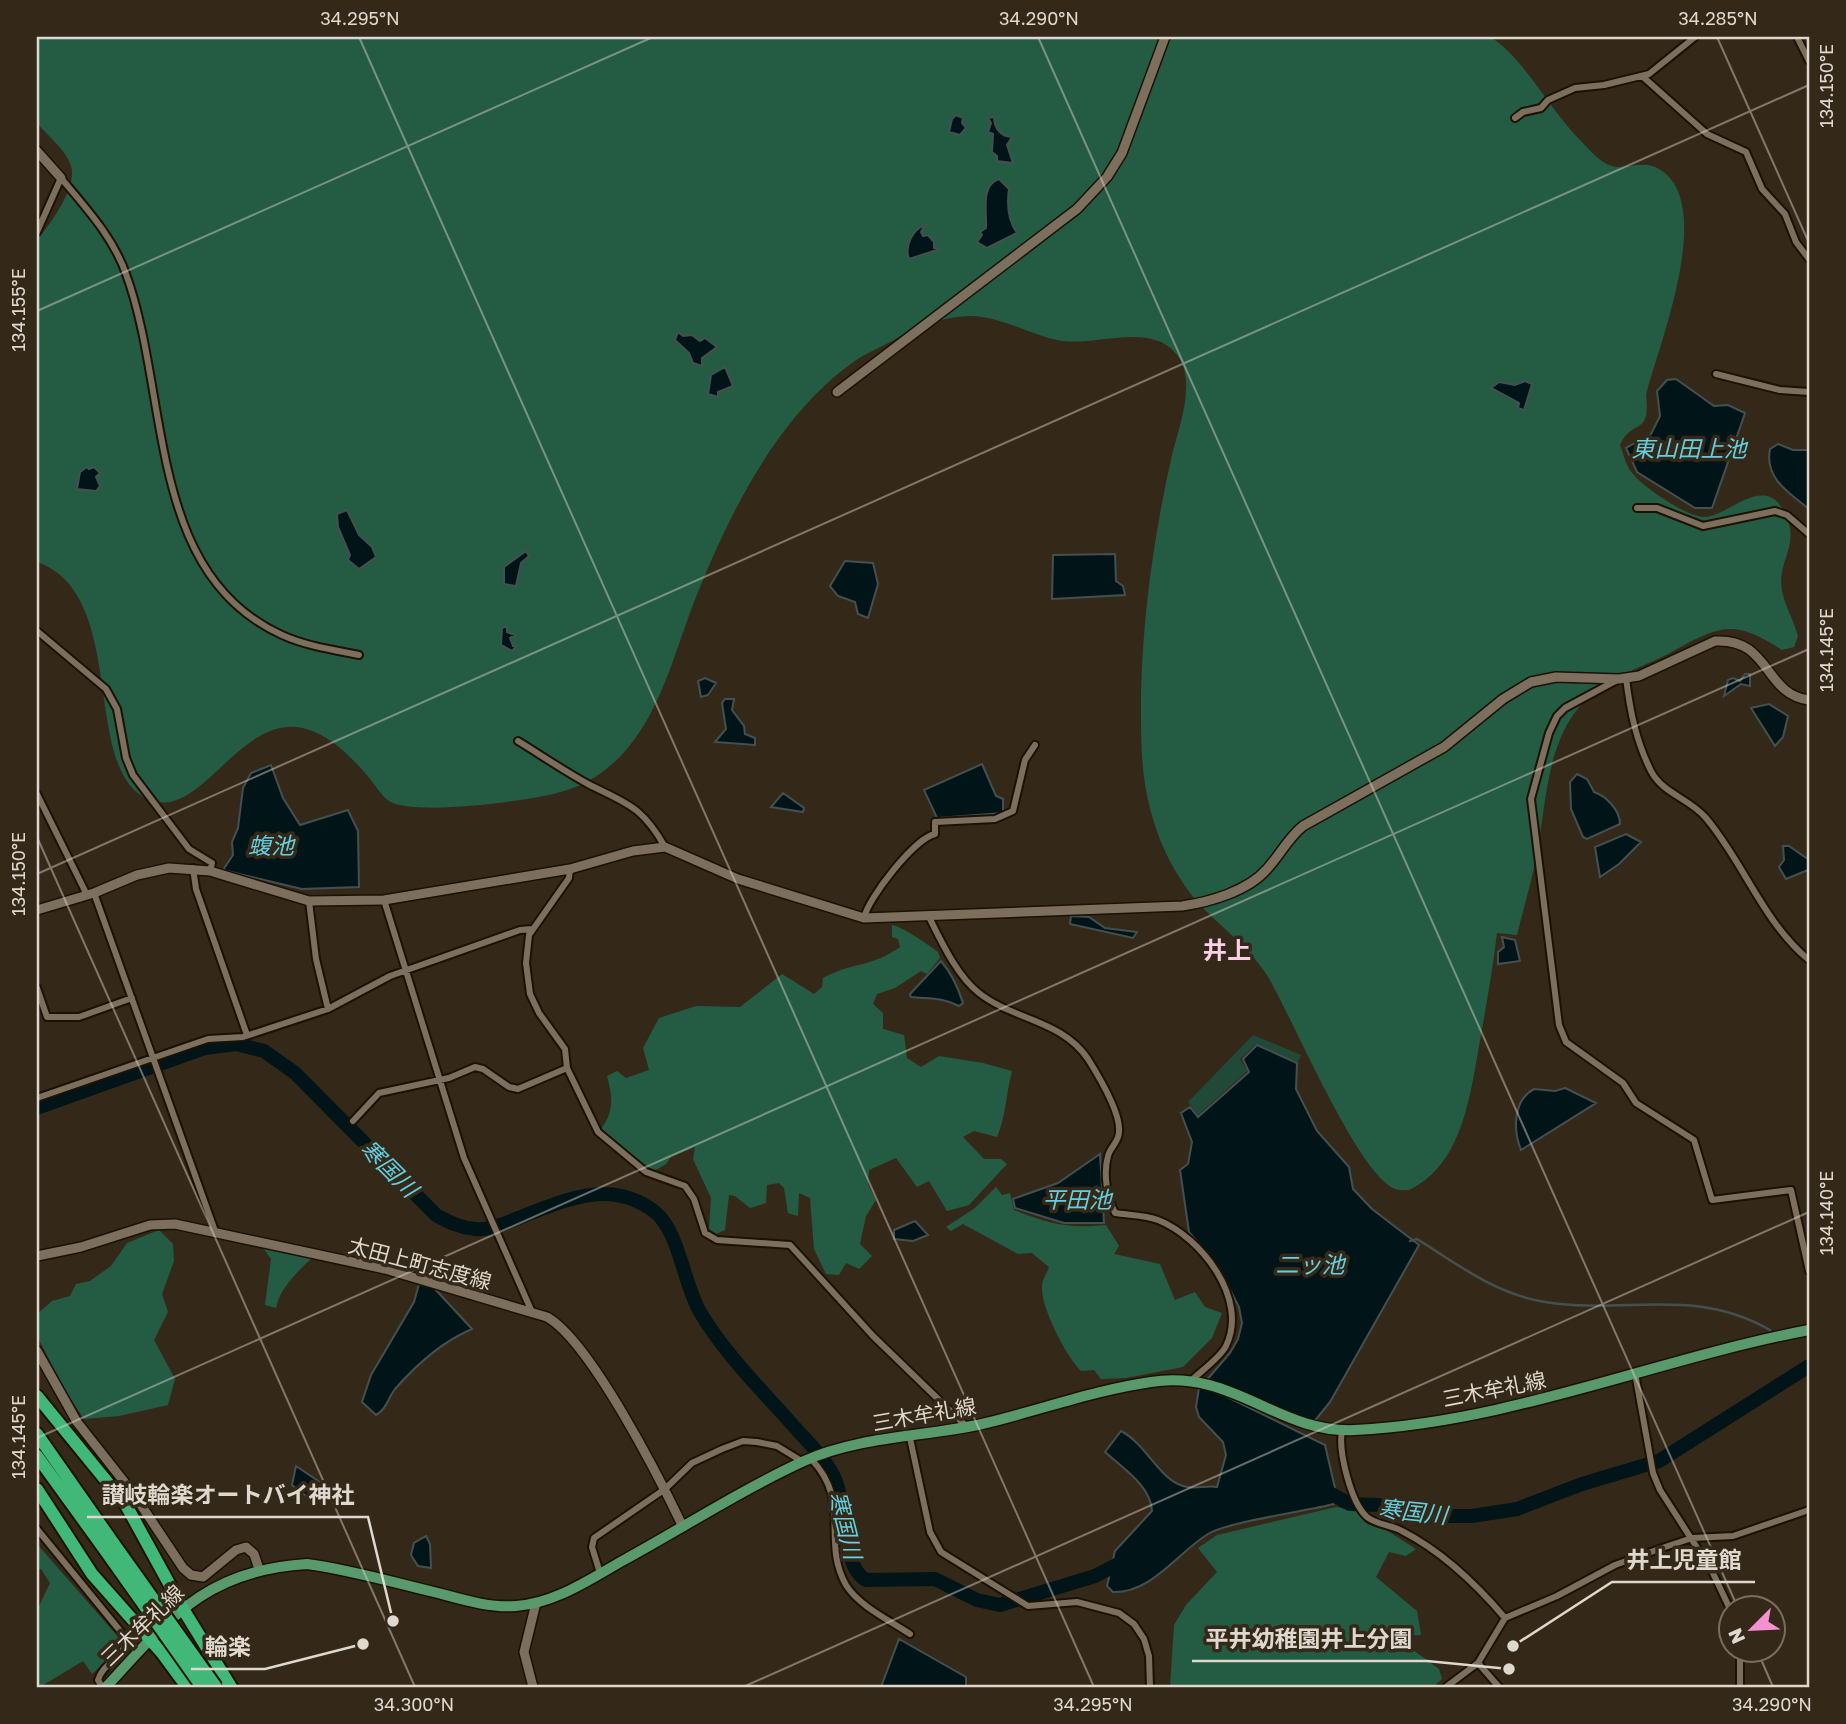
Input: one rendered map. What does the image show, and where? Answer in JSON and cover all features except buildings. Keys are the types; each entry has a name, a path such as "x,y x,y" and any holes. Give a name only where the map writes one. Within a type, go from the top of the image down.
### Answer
{"highway":[{"path":"37,1396 126,1505 183,1609 231,1687"},
{"path":"37,1434 202,1687"},
{"path":"37,1456 216,1687"},
{"path":"37,1489 92,1574 151,1640 187,1687"}],"main road":[{"name":"三木牟礼線","path":"104,1687 183,1609 222,1582 259,1569 307,1564 488,1605 536,1603 600,1573 809,1459 825,1453 865,1443 967,1427 1151,1381 1195,1380 1226,1388 1298,1421 1338,1430 1385,1428 1538,1402 1696,1354 1809,1330"}],"street":[{"path":"837,392 1067,217 1098,188 1122,153 1165,37"},
{"path":"1515,118 1541,108 1548,100 1575,88 1649,74 1695,37"},
{"path":"1797,37 1809,61"},
{"path":"1642,76 1707,134 1746,152 1762,189 1785,214 1796,242 1809,259"},
{"path":"37,151 102,229 125,272 138,317 179,513 204,569 234,603 270,629 298,641 359,655"},
{"path":"37,232 61,178"},
{"path":"1716,374 1780,390 1809,391"},
{"path":"1637,508 1657,508 1703,526 1774,511 1787,515 1809,534"},
{"path":"37,631 106,689 117,709 126,758 133,775 189,849 212,863 210,871"},
{"path":"1809,701 1785,690 1752,649 1728,640 1715,641 1663,668 1622,679 1565,708 1557,716 1549,733 1531,799 1559,1025 1566,1042 1623,1083 1642,1108 1694,1140 1712,1200 1791,1190 1809,1271"},
{"path":"37,910 90,894 153,870 193,868 210,871 309,901 384,900 570,869 633,851 665,847 738,879 864,918 1195,905 1261,875 1291,836 1303,826 1444,747 1517,690 1546,678 1622,679"},
{"path":"1622,679 1634,729 1652,773 1662,787 1684,799 1704,816 1729,848 1788,943 1809,960"},
{"path":"518,741 588,784 632,805 651,825 665,847"},
{"path":"864,918 866,909 891,875 924,838 935,834 935,822 995,819 1013,811 1025,760 1035,745"},
{"path":"37,794 90,894 132,999 215,1230"},
{"path":"193,868 196,889 247,1035"},
{"path":"570,869 569,878 532,929 526,963 530,994 539,1013 565,1049 567,1068 598,1132 646,1172 685,1186 694,1199 705,1233 717,1240 790,1245 873,1336 967,1427"},
{"path":"384,900 464,1158 532,1312"},
{"path":"309,901 316,959 328,1009"},
{"path":"929,917 939,939 979,993 1068,1037 1087,1057 1099,1077 1120,1130 1118,1140 1108,1155 1107,1198 1115,1213 1150,1217 1181,1234 1196,1245 1220,1279 1234,1321 1226,1348 1195,1380"},
{"path":"37,1098 208,1039 247,1035 328,1009 407,969 520,930 532,929"},
{"path":"37,988 47,1017 79,1017 132,999"},
{"path":"353,1121 379,1093 449,1078 475,1067 483,1069 509,1087 518,1089 567,1068"},
{"name":"太田上町志度線","path":"37,1256 163,1223 215,1230 385,1269 532,1312 560,1324 571,1336 602,1382 665,1489 683,1527"},
{"path":"37,1351 77,1423 133,1493 183,1568 191,1575 203,1577 236,1550 246,1547 254,1554 259,1569"},
{"path":"1636,1373 1653,1473 1660,1490 1692,1538 1723,1594"},
{"path":"1338,1430 1344,1463 1362,1511 1374,1521 1401,1530 1443,1559 1505,1619"},
{"path":"910,1438 930,1532 941,1552 1028,1606 1077,1602 1119,1613 1134,1624 1144,1639 1149,1656 1150,1687"},
{"path":"600,1573 592,1547 594,1538 665,1489 692,1463 743,1441 777,1447 809,1459 820,1468 832,1492 836,1511 838,1564 847,1586 861,1601 910,1634"},
{"path":"1447,1687 1478,1663 1505,1619 1557,1596 1615,1565 1692,1538 1733,1536 1809,1510"},
{"path":"37,1529 125,1638 124,1651 100,1674 98,1680 104,1687"},
{"path":"533,1687 524,1652 536,1603"},
{"path":"1478,1663 1499,1687"},
{"path":"1740,1664 1740,1687"}],"green space":[{"path":"37,37 1490,37 1513,56 1569,129 1597,157 1612,166 1655,167 1674,183 1683,208 1684,239 1679,274 1646,395 1646,417 1620,445 1629,468 1639,480 1656,494 1689,513 1705,517 1755,497 1774,499 1782,508 1790,532 1781,579 1785,602 1798,636 1794,647 1782,650 1766,640 1740,630 1729,629 1705,635 1621,675 1591,695 1576,711 1556,750 1550,771 1536,858 1517,935 1497,933 1469,1100 1462,1123 1454,1144 1442,1162 1428,1178 1409,1190 1393,1188 1378,1175 1361,1152 1343,1123 1267,975 1253,956 1204,909 1186,887 1164,849 1154,822 1144,780 1142,751 1144,634 1150,574 1172,455 1185,404 1186,378 1177,355 1166,345 1152,339 1121,337 1071,342 1046,337 990,318 968,316 948,318 919,328 852,363 824,386 799,413 755,474 704,576 668,675 648,717 622,755 591,780 549,795 504,802 428,808 408,806 386,799 338,746 318,733 296,727 276,729 257,738 191,793 175,801 159,802 134,789 118,764 109,729 96,649 85,612 67,581 37,562 37,240 62,205 72,174 65,154 37,123"},
{"path":"892,925 929,945 938,952 940,958 927,974 921,971 895,988 877,994 873,1004 883,1013 883,1029 904,1035 907,1058 921,1067 939,1056 1012,1071 997,1137 974,1131 963,1137 984,1159 1001,1159 1007,1164 969,1205 947,1211 929,1181 917,1187 896,1158 869,1170 868,1184 876,1200 866,1216 860,1244 872,1256 859,1269 846,1263 839,1275 826,1274 814,1249 810,1198 799,1193 798,1216 788,1213 784,1188 779,1183 767,1185 766,1203 750,1208 735,1196 729,1195 725,1230 716,1234 709,1229 711,1198 693,1159 695,1147 671,1157 656,1170 643,1166 601,1129 611,1104 607,1076 617,1071 626,1078 649,1070 643,1048 659,1018 696,1006 740,1007 782,974 814,994 822,987 823,978 870,962 900,947 898,939 892,937"},
{"path":"1253,1035 1301,1055 1298,1062 1256,1044 1240,1059 1247,1071 1198,1115 1188,1102"},
{"path":"996,1187 1002,1195 1010,1193 1014,1210 1038,1219 1069,1226 1106,1225 1119,1246 1114,1254 1160,1264 1175,1300 1195,1292 1205,1307 1222,1313 1212,1338 1183,1367 1126,1378 1101,1379 1094,1370 1081,1371 1062,1343 1046,1307 1042,1284 1049,1267 1032,1253 1018,1254 963,1224 951,1231 946,1227 975,1208"},
{"path":"159,1230 173,1244 174,1261 162,1294 168,1312 154,1340 175,1379 168,1405 119,1416 84,1419 66,1392 37,1336 37,1314 52,1301 70,1296 76,1284 90,1281 111,1266 127,1243"},
{"path":"261,1245 313,1257 285,1287 276,1308 265,1305 271,1259"},
{"path":"1336,1507 1357,1511 1367,1524 1386,1530 1416,1549 1406,1556 1389,1552 1376,1577 1417,1611 1421,1635 1390,1637 1382,1627 1367,1632 1365,1641 1379,1649 1405,1644 1439,1669 1442,1679 1433,1687 1170,1687 1174,1625 1186,1605 1217,1572 1198,1548 1217,1535"},
{"path":"37,1544 121,1640 117,1651 92,1674 83,1661 40,1687 37,1687 37,1610 50,1583 41,1569 37,1569"}],"water":[{"path":"956,115 963,118 962,123 966,128 960,135 949,132 952,119"},
{"path":"994,117 999,131 1012,137 1007,145 1013,163 997,161 997,156 992,152 993,134 988,132 991,123 988,118"},
{"path":"999,179 1009,189 1008,211 1017,233 987,248 977,242 982,235 980,232 986,228 989,187"},
{"path":"925,225 921,232 923,236 928,235 934,242 934,248 940,249 909,259 911,239 917,230"},
{"path":"678,332 683,336 692,335 700,341 705,338 717,347 702,358 702,366 693,363 689,353 675,340"},
{"path":"725,367 733,386 718,392 718,397 708,394 711,375"},
{"name":"東山田上池","path":"1676,379 1714,406 1728,405 1745,413 1712,508 1695,508 1637,472 1626,448 1651,434 1660,416 1657,391 1667,380"},
{"path":"1525,381 1532,384 1524,410 1518,408 1519,403 1491,388 1499,382 1515,385"},
{"path":"1778,444 1793,450 1809,450 1809,509 1786,491 1774,477 1769,459 1770,449"},
{"path":"87,467 94,467 100,473 96,477 100,486 96,491 77,489 80,472"},
{"path":"347,510 359,535 372,547 376,557 359,569 348,560 350,555 338,527 337,514"},
{"path":"526,551 529,556 521,563 516,586 504,584 504,567"},
{"path":"1115,554 1116,581 1123,586 1125,595 1052,599 1053,555"},
{"path":"845,561 873,563 878,584 868,618 858,614 855,602 838,596 830,586"},
{"path":"507,626 507,632 515,635 510,638 513,646 516,646 512,651 501,645 502,628"},
{"path":"1745,674 1750,674 1750,686 1741,684 1724,696 1728,680 1733,678 1740,681"},
{"path":"705,678 716,683 708,695 701,697 698,681"},
{"path":"725,699 734,699 732,710 744,726 745,734 755,738 755,745 715,742 726,729 722,703"},
{"path":"1769,704 1788,716 1783,737 1775,746 1751,708"},
{"path":"982,764 996,796 1003,799 1003,813 937,818 924,790"},
{"name":"蝮池","path":"271,765 283,798 300,825 348,810 358,831 359,887 302,889 223,870 233,855 232,842 238,828 243,788 251,773"},
{"path":"1577,774 1587,779 1594,792 1611,804 1618,814 1620,824 1587,839 1583,837 1571,809 1570,782"},
{"path":"783,793 804,808 803,812 771,807"},
{"path":"1626,834 1641,842 1619,864 1600,877 1595,847"},
{"path":"1783,846 1789,846 1809,860 1808,870 1786,879 1779,867 1784,860"},
{"path":"1071,916 1089,917 1105,928 1137,932 1133,938 1070,924"},
{"path":"1502,937 1515,940 1520,961 1498,964 1498,952 1504,947"},
{"path":"941,961 959,992 963,1003 959,1006 941,1000 911,997 910,994"},
{"name":"二ッ池","path":"1257,1045 1297,1063 1296,1089 1317,1131 1349,1167 1353,1189 1372,1209 1419,1245 1330,1402 1313,1423 1233,1389 1206,1381 1230,1353 1238,1339 1242,1323 1239,1307 1219,1268 1189,1232 1180,1170 1188,1164 1192,1142 1181,1113 1190,1107 1198,1117 1249,1072 1243,1059"},
{"path":"1565,1088 1596,1103 1521,1150 1516,1125 1522,1100 1534,1089 1555,1091"},
{"name":"平田池","path":"1100,1154 1104,1223 1064,1223 1015,1208 1013,1199 1058,1183"},
{"path":"915,1221 928,1235 913,1241 894,1239 894,1230"},
{"path":"419,1284 434,1288 472,1329 450,1340 421,1362 395,1389 385,1407 376,1415 362,1402 371,1375 414,1302"},
{"path":"1809,1360 1809,1371 1775,1388"},
{"path":"1199,1388 1215,1391 1325,1445 1335,1488 1334,1504 1218,1530 1197,1542 1152,1579 1127,1591 1113,1592 1107,1586 1115,1551 1152,1511 1147,1493 1128,1471 1105,1452 1121,1431 1138,1444 1174,1482 1187,1487 1217,1487 1226,1455 1223,1442 1199,1417 1196,1407"},
{"path":"296,1466 327,1487 326,1491 306,1496 292,1485"},
{"path":"426,1536 430,1544 431,1568 418,1566 411,1555 414,1543"},
{"path":"899,1639 966,1677 966,1687 881,1687"}],"waterway":[{"name":"寒国川","path":"37,1108 205,1048 236,1044 264,1051 295,1073 436,1215 455,1224 475,1229 490,1228 551,1205 586,1196 603,1194 638,1202 655,1212 670,1232 694,1301 710,1328 831,1471 838,1488 852,1562 866,1580 935,1579 977,1600 1000,1605 1095,1576 1126,1560"},
{"path":"1410,1241 1417,1239 1478,1277 1527,1298 1575,1305 1686,1305 1742,1317 1770,1330"},
{"name":"寒国川","path":"1320,1488 1350,1504 1379,1505 1436,1516 1472,1516 1517,1509 1582,1484 1659,1461 1809,1366"}],"place":[{"name":"讃岐輪楽オートバイ神社","path":"393,1621"},
{"name":"輪楽","path":"363,1644"},
{"name":"井上児童館","path":"1513,1646"},
{"name":"平井幼稚園井上分園","path":"1509,1669"}],"district":[{"name":"井上","path":"1227,949"}]}
